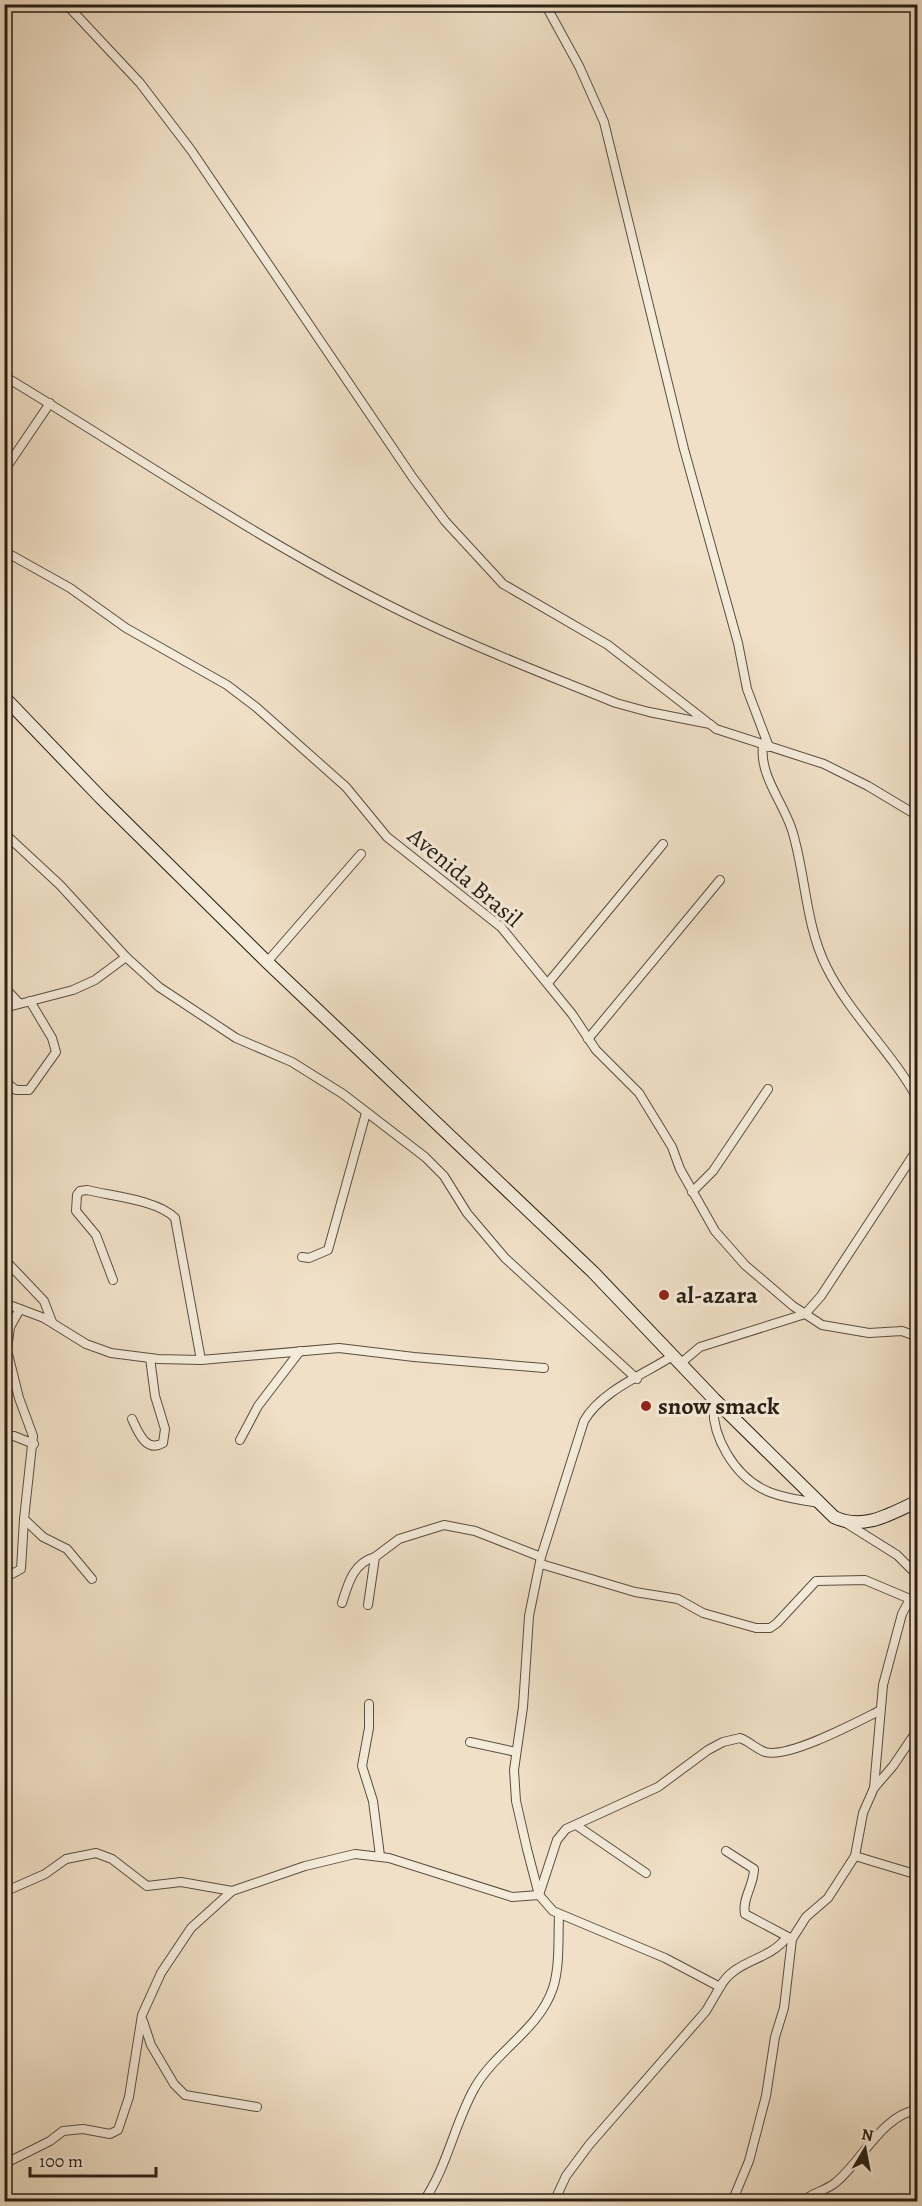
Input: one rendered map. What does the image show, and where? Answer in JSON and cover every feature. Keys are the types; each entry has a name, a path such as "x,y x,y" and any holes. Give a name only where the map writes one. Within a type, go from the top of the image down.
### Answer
{"main road":[{"path":"4,697 101,798 267,962 489,1171 678,1359 714,1400 819,1503 844,1522 876,1520 918,1501"}],"street":[{"path":"66,4 140,83 191,150 413,477 445,521 484,566 503,584 608,645 716,729 848,774 918,816"},
{"path":"545,4 579,66 604,122 678,427 738,643 747,689 766,746 761,758 784,809 798,853 819,951 843,996 918,1100"},
{"path":"4,376 204,501 308,561 418,620 616,702 649,712 710,724"},
{"path":"4,471 50,403"},
{"name":"Avenida Brasil","path":"4,551 70,588 126,628 227,685 256,706 346,787 387,837 501,927 548,983 588,1039 639,1093 672,1147 692,1192 715,1232 745,1265 805,1314 822,1324 842,1330 887,1333 902,1331 918,1337"},
{"path":"4,833 60,885 126,957 159,987 205,1020 236,1038 292,1062 343,1094 424,1157 444,1176 467,1213 505,1258 637,1379"},
{"path":"548,983 663,844"},
{"path":"267,962 361,854"},
{"path":"588,1039 720,880"},
{"path":"4,1008 73,990 95,980 126,957"},
{"path":"4,987 19,1004"},
{"path":"4,1082 16,1090 29,1090 56,1052 52,1038 30,1001"},
{"path":"692,1192 713,1171 768,1089"},
{"path":"302,1257 309,1258 328,1250 366,1113"},
{"path":"720,1987 639,1946 559,1915 539,1895 516,1801 516,1752 523,1707 529,1616 541,1561 584,1421 591,1407 609,1393 709,1344 805,1314 821,1296 918,1148"},
{"path":"113,1280 96,1235 76,1211 77,1195 80,1191 87,1190 151,1205 166,1211 175,1218 201,1360"},
{"path":"4,1259 44,1301 52,1322"},
{"path":"4,1303 52,1322 86,1344 99,1349 150,1358 201,1360 300,1351 362,1349 414,1358 544,1368"},
{"path":"4,1565 12,1574 21,1569 24,1519 34,1444 7,1350 10,1327 20,1309"},
{"path":"240,1440 258,1406 300,1351"},
{"path":"132,1419 146,1443 154,1446 163,1443 165,1429 155,1396 150,1358"},
{"path":"714,1400 712,1414 720,1441 749,1480 768,1492 819,1503"},
{"path":"4,1437 14,1436 34,1444"},
{"path":"24,1519 43,1537 67,1549 92,1579"},
{"path":"844,1522 897,1555 918,1576"},
{"path":"342,1603 355,1571 364,1561 375,1557 399,1539 444,1525 482,1533 541,1561 635,1592 678,1599 703,1613 756,1628 770,1628 777,1623 816,1581 865,1580 914,1597 902,1614 883,1685 874,1788"},
{"path":"368,1605 375,1557"},
{"path":"369,1704 369,1728 362,1766 373,1801 380,1856"},
{"path":"539,1895 557,1840 566,1829 658,1787 708,1750 730,1739 741,1738 769,1752 787,1750 847,1728 879,1712"},
{"path":"554,2202 566,2176 589,2145 706,2011 732,1970 778,1949 806,1917 828,1898 855,1856 862,1814 874,1788 893,1766 918,1729"},
{"path":"470,1742 516,1752"},
{"path":"576,1825 646,1873"},
{"path":"726,1851 754,1869 754,1880 744,1904 745,1914 790,1938"},
{"path":"4,1892 45,1874 66,1859 96,1853 112,1859 147,1886 181,1882 232,1891"},
{"path":"4,2164 71,2129 110,2134 118,2130 129,2097 142,2015 181,1940 232,1891 305,1866 355,1854 380,1856 512,1897 539,1895"},
{"path":"855,1856 918,1875"},
{"path":"423,2202 435,2181 477,2084 495,2060 534,2021 549,1998 556,1971 559,1915"},
{"path":"732,2202 749,2161 766,2096 775,2037 784,2008 790,1938"},
{"path":"142,2015 146,2037 174,2084 185,2095 257,2107"},
{"path":"802,2202 835,2183 883,2130 910,2111 918,2110"},
{"path":"363,2199 380,2202"}],"place":[{"name":"al-azara","path":"664,1295"},
{"name":"snow smack","path":"646,1406"}]}
